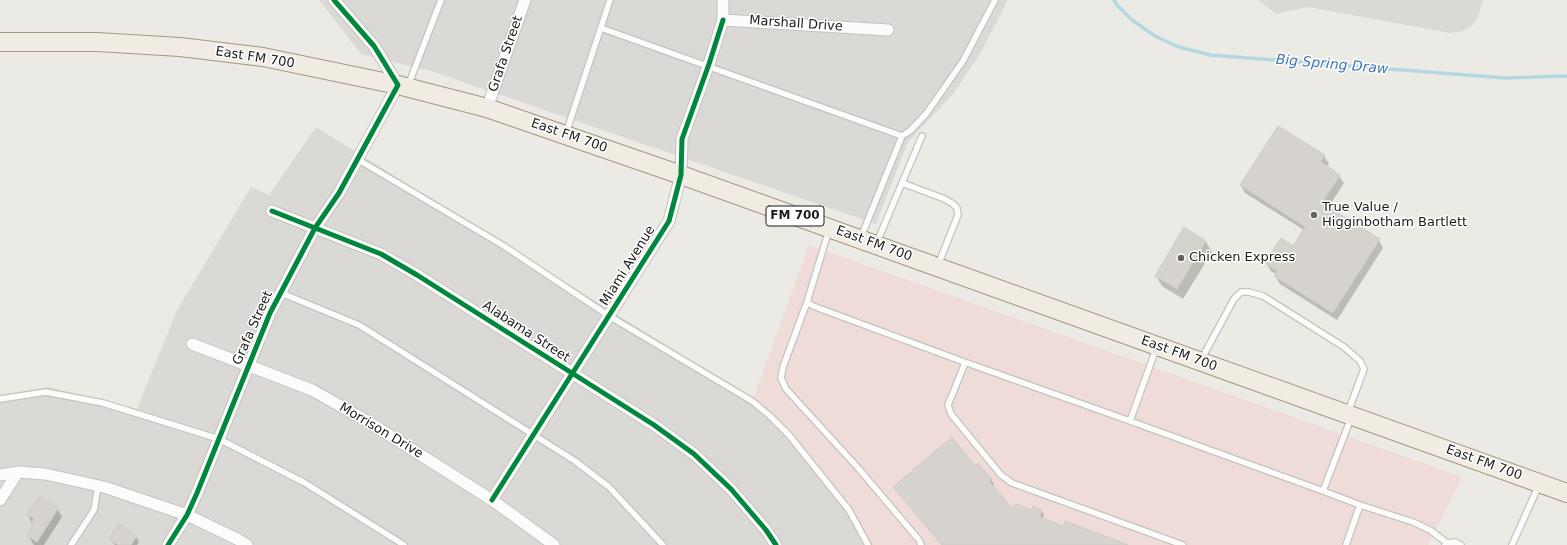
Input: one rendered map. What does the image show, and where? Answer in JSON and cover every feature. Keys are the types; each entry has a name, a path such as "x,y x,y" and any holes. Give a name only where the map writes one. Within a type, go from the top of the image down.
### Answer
{"main road":[{"name":"East FM 700","path":"0,42 97,42 180,47 264,57 402,86 487,108 830,228 1567,493"}],"street":[{"path":"334,0 374,46 402,86"},
{"name":"Grafa Street","path":"487,108 525,0"},
{"path":"723,0 723,20"},
{"name":"Marshall Drive","path":"723,20 888,30"},
{"name":"Miami Avenue","path":"492,500 669,220 681,175 682,139 723,20"},
{"name":"Grafa Street","path":"168,545 187,515 270,313 315,228 339,193 357,159 402,86"},
{"name":"Alabama Street","path":"272,210 381,254 417,275 654,425 694,454 731,489 766,530 776,545"},
{"name":"Morrison Drive","path":"192,344 249,364 312,390 367,421 492,500 554,545"},
{"path":"0,475 18,472 45,474 98,486 187,515 247,545"},
{"path":"0,500 18,472"}],"lane":[{"path":"402,86 441,0"},
{"path":"566,135 610,0"},
{"path":"868,242 902,136 910,131 926,114 963,62 995,0"},
{"path":"601,28 902,136"},
{"path":"868,242 902,183 922,136"},
{"path":"357,159 504,246 609,316 752,401 789,435 849,510 868,545"},
{"path":"902,183 945,199 957,208 958,215 937,267"},
{"path":"830,228 807,302 783,367 781,378 786,389 859,469 918,540 920,545"},
{"path":"1200,361 1234,299 1241,292 1249,292 1263,296 1344,347 1360,361 1364,369 1350,415 1323,491"},
{"path":"281,293 359,325 575,461 609,487 663,545"},
{"path":"807,302 814,306 965,363 1130,421 1360,505 1413,522 1430,530 1446,544 1455,542 1461,545"},
{"path":"1130,421 1157,346"},
{"path":"965,363 948,405 950,414 1001,475 1012,483 1183,545"},
{"path":"0,399 46,392 104,403 219,439 304,483 404,545"},
{"path":"1512,545 1540,483"},
{"path":"71,545 94,510 98,486"},
{"path":"1346,545 1360,505"}],"shaded area":[{"path":"319,0 1008,0 981,52 954,93 908,142 876,224 431,71 361,54"},
{"path":"1258,0 1483,0 1477,19 1472,26 1463,31 1450,33 1308,7 1276,14"},
{"path":"316,127 759,403 782,422 802,445 854,511 873,545 0,545 0,395 48,387 137,409 177,310 251,187 269,195"},
{"path":"809,245 1462,477 1428,545 873,545 854,511 802,445 782,422 753,399"}],"building":[{"name":"True Value / Higginbotham Bartlett","path":"1278,126 1325,155 1321,162 1340,175 1322,203 1380,239 1333,313 1274,276 1277,271 1265,263 1281,238 1293,246 1305,227 1240,185"},
{"name":"Chicken Express","path":"1184,227 1206,241 1177,289 1155,276"},
{"path":"952,437 975,466 978,463 992,479 989,481 1012,508 1017,504 1031,510 1033,506 1042,510 1040,517 1063,526 1065,521 1128,545 942,545 893,487"},
{"path":"40,497 58,509 37,542 27,536 33,525 31,524 34,519 27,515"},
{"path":"119,524 137,536 131,545 118,545 109,539"}],"waterway":[{"name":"Big Spring Draw","path":"1114,0 1132,20 1155,36 1176,46 1210,55 1505,78 1567,76"}],"cycle path":[{"path":"168,545 187,515 197,493 270,313 315,228 339,193 398,85 374,46 334,0"},
{"path":"492,500 669,221 681,175 682,139 723,20"},
{"path":"272,211 381,254 417,275 654,425 694,454 731,489 766,530 776,545"}],"place":[{"name":"True Value / Higginbotham Bartlett","path":"1314,215"},
{"name":"Chicken Express","path":"1181,258"}]}
